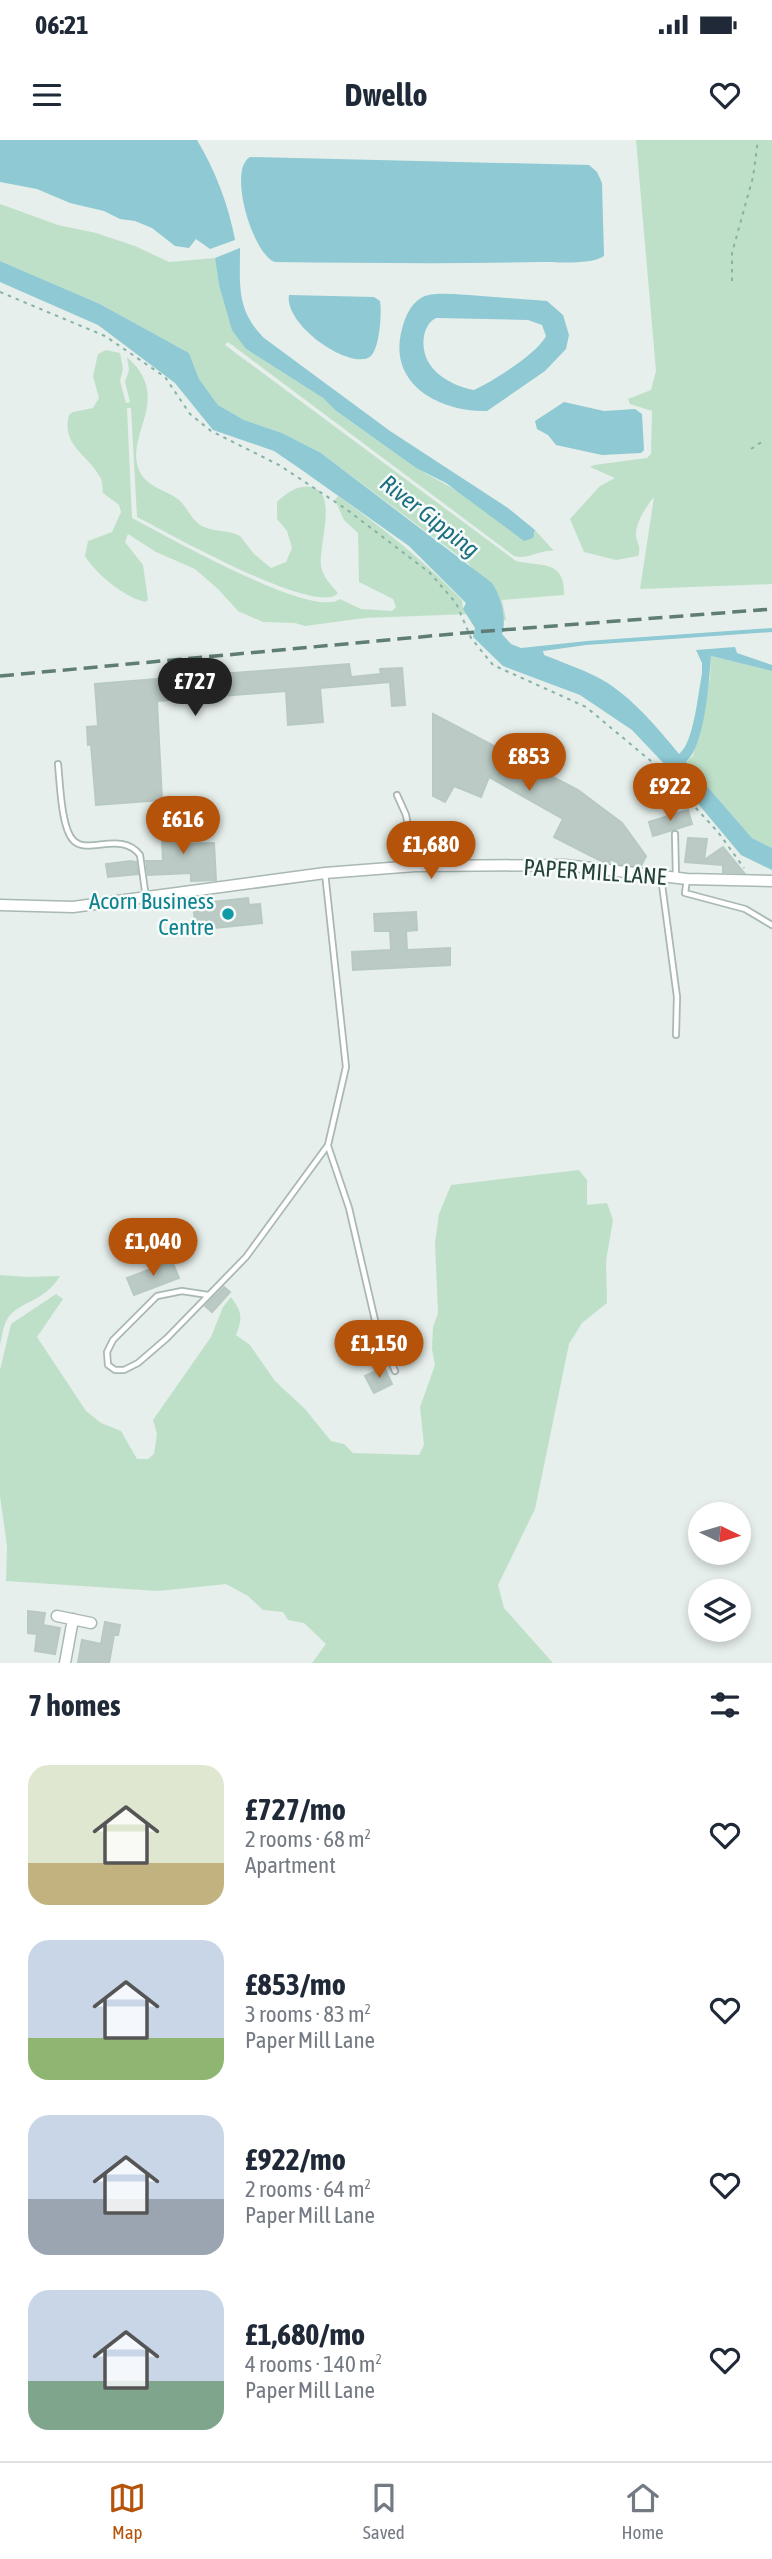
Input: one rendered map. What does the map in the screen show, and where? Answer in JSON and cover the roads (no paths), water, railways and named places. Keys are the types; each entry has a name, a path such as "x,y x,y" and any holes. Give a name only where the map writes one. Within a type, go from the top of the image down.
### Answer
{"street":[{"name":"PAPER MILL LANE","path":"0,905 74,908 325,873 415,866 565,865 681,879 772,881"},
{"path":"57,1616 91,1623"},
{"path":"65,1663 73,1619"}],"lane":[{"path":"58,764 64,815 71,838 75,843 85,845 114,842 136,849 140,855 146,898"},
{"path":"397,795 406,816 415,866"},
{"path":"675,834 685,893 746,909 772,925"},
{"path":"208,1295 182,1291 157,1296 113,1340 107,1352 108,1365 115,1370 124,1370 138,1363 167,1338 246,1257 328,1145 346,1067 325,873"},
{"path":"660,876 677,997 676,1035"},
{"path":"328,1145 349,1208 377,1329 395,1371"}],"water":[{"path":"0,140 197,140 220,188 235,240 210,249 196,239 189,248 175,246 152,228 135,221 70,203 37,189 0,182"},
{"path":"250,157 589,165 597,172 602,183 604,256 591,261 574,262 275,262 259,244 246,212 241,178 244,165"},
{"path":"240,248 240,285 244,307 255,328 264,338 390,431 508,508 535,530 533,538 524,541 446,483 416,468 335,410 323,398 246,349 232,330 219,285 215,258"},
{"path":"0,261 100,304 189,353 199,379 218,405 244,420 282,433 321,453 492,583 502,608 502,634 511,644 521,648 772,628 772,632 586,645 543,651 544,655 595,676 619,691 679,754 688,740 697,705 702,663 696,650 735,647 737,653 772,665 772,671 711,656 702,728 698,742 686,762 752,838 772,848 772,870 741,855 669,769 632,730 580,695 503,666 473,637 475,628 463,609 466,603 409,546 274,451 213,430 175,383 98,325 0,282"},
{"path":"445,294 547,301 563,315 569,335 566,349 545,371 487,411 469,410 435,400 421,391 402,365 399,348 402,329 406,316 421,298","holes":["436,318 528,320 542,325 546,336 541,343 514,366 474,390 445,379 437,373 426,357 424,336 427,327"]},
{"path":"289,295 374,297 380,301 379,332 372,355 358,359 345,356 318,340 305,330 296,318 290,306"},
{"path":"564,402 604,411 635,409 642,414 644,450 641,453 602,455 556,445 548,435 537,429 535,421"}],"railway":[{"path":"0,676 463,633 772,609"}],"place":[{"name":"Acorn Business Centre","path":"228,914"}],"water label":[{"name":"River Gipping","path":"430,516"}]}
